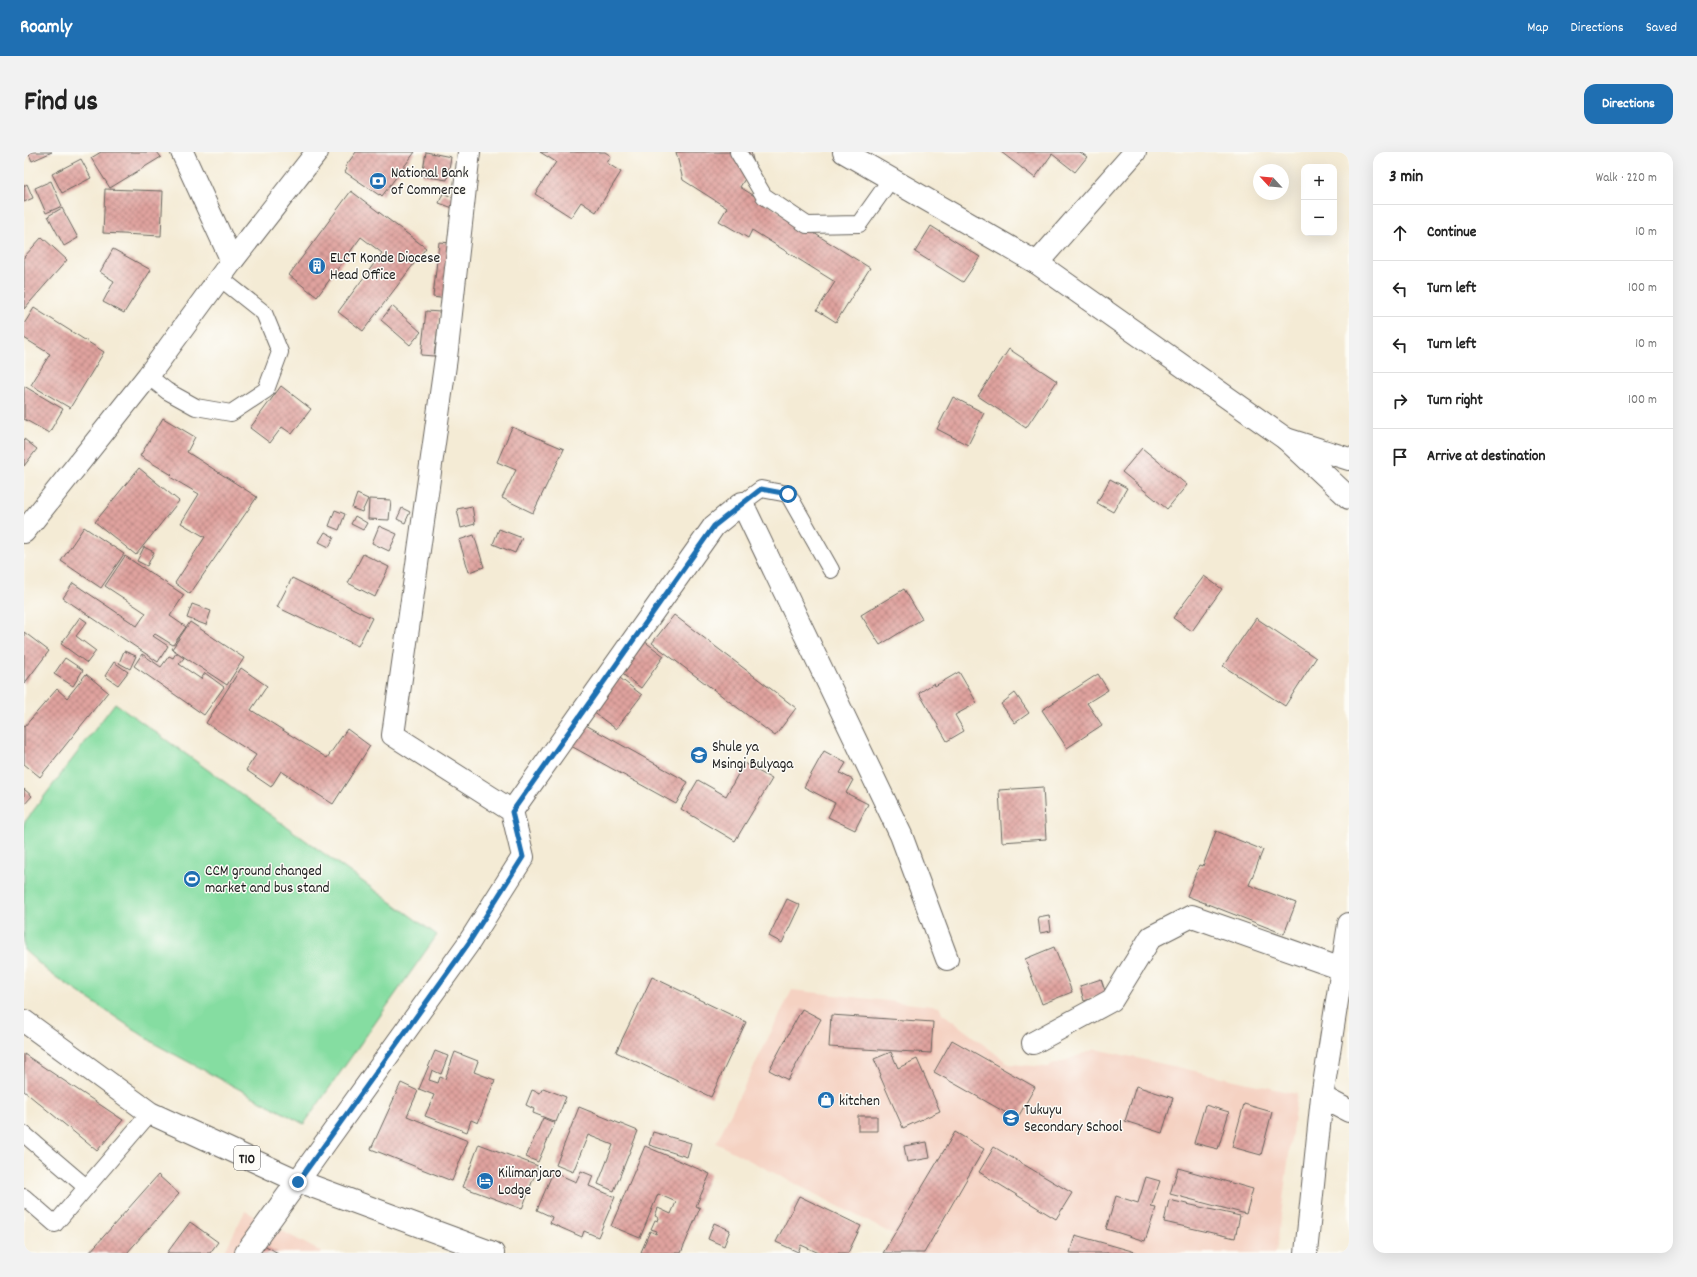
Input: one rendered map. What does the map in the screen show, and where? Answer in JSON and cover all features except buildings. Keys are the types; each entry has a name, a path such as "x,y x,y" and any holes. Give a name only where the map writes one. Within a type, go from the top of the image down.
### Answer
{"main road":[{"path":"182,152 226,270"},
{"path":"24,532 148,376 226,270 317,152"},
{"path":"246,1253 468,944 523,857 512,812 393,735 446,358 469,152"},
{"path":"844,152 1037,264 1286,439 1349,498"},
{"path":"1037,264 1134,152"},
{"path":"1286,439 1349,459"},
{"path":"512,812 714,526 742,504 901,835 946,958"},
{"path":"1033,1042 1112,1000 1151,937 1192,916 1342,969"},
{"path":"1306,1253 1322,1097 1349,924"},
{"name":"T10","path":"24,1021 150,1113 298,1182 494,1253"},
{"path":"1322,1097 1349,1111"}],"lane":[{"path":"738,152 764,196 807,225 859,224 891,179"},
{"path":"148,376 167,391 196,407 231,413 266,390 280,352 264,313 226,270"},
{"path":"742,504 761,489 788,494 831,570"},
{"path":"24,1197 55,1224 150,1113"},
{"path":"24,1134 86,1187"}],"shaded area":[{"name":"Tukuyu Secondary School","path":"792,990 940,1007 942,1013 1009,1064 1047,1067 1096,1049 1297,1094 1276,1253 883,1253 894,1235 716,1143"},
{"path":"245,1211 323,1253 224,1253"}],"green space":[{"name":"CCM ground changed market and bus stand","path":"115,703 437,935 304,1124 157,1045 50,973 24,950 24,823"}],"place":[{"name":"National Bank of Commerce","path":"378,181"},
{"name":"ELCT Konde Diocese Head Office","path":"317,266"},
{"name":"Shule ya Msingi Bulyaga","path":"699,755"},
{"name":"CCM ground changed market and bus stand","path":"192,879"},
{"name":"kitchen","path":"826,1100"},
{"name":"Tukuyu Secondary School","path":"1011,1118"},
{"name":"Kilimanjaro Lodge","path":"485,1181"}],"route":[{"path":"298,1182 468,944 523,857 512,812 714,526 761,489 788,494"}]}
